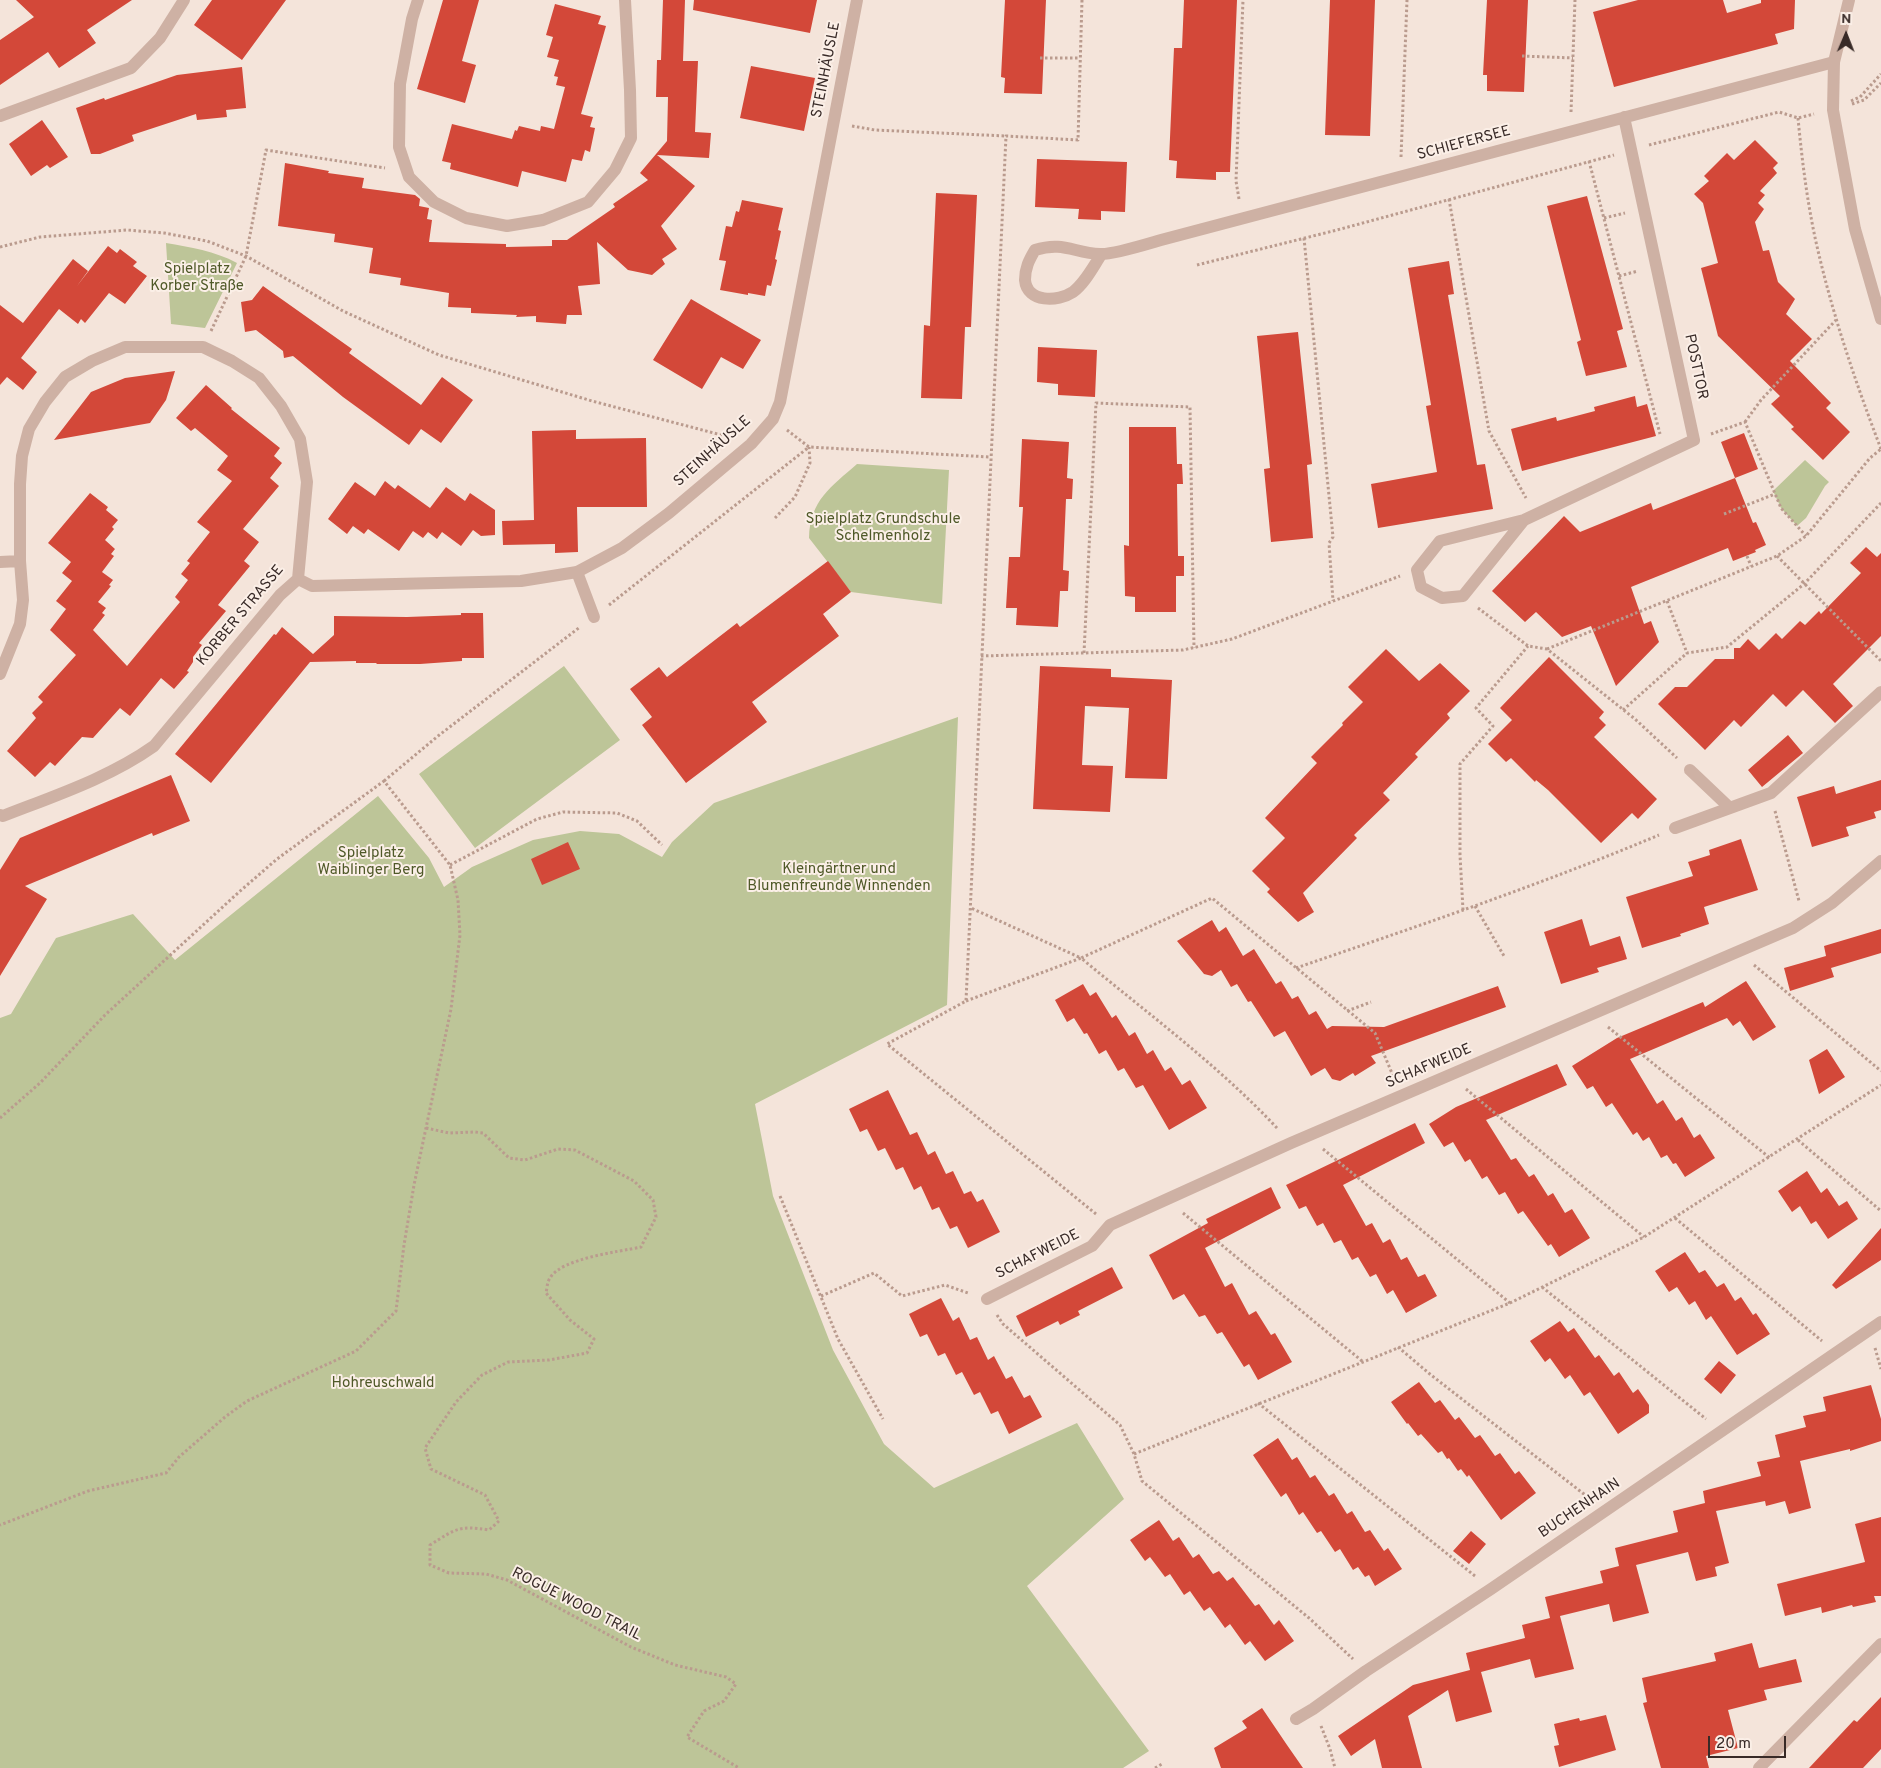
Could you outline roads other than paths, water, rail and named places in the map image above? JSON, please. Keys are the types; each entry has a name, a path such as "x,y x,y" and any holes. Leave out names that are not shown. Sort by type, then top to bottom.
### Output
{"street":[{"path":"0,116 131,68 160,38 184,0"},
{"path":"418,0 412,19 400,84 399,147 407,172 409,177 434,202 466,218 507,226 543,220 588,202 615,170 631,138 625,0"},
{"name":"STEINHÄUSLE","path":"298,579 312,586 461,584 521,581 578,572 622,548 669,513 751,444 773,419 780,402 858,0"},
{"path":"1849,0 1834,62 1833,110 1855,229 1881,319"},
{"name":"SCHIEFERSEE","path":"1101,254 1083,282 1072,292 1059,299 1039,297 1033,294 1025,282 1026,265 1035,250 1047,246 1065,246 1101,254 1244,220 1834,62"},
{"name":"POSTTOR","path":"1529,517 1694,440 1624,117"},
{"name":"KORBER STRASSE","path":"0,674 20,624 23,600 20,561 22,456 29,429 45,402 65,377 126,346 203,347 232,361 259,378 281,406 300,439 306,482 298,579 280,595 154,746 132,761 1,818"},
{"path":"1529,517 1463,596 1442,598 1421,587 1417,570 1440,541 1529,517"},
{"path":"0,562 20,561"},
{"path":"578,572 594,617"},
{"path":"1675,828 1771,793 1881,692"},
{"path":"1690,770 1730,808"},
{"name":"SCHAFWEIDE","path":"987,1299 1092,1246 1110,1226 1168,1199 1291,1143 1793,928 1832,903 1881,861"},
{"name":"BUCHENHAIN","path":"1296,1719 1492,1589 1881,1322"},
{"path":"1759,1768 1881,1644"}],"park label":[{"name":"Spielplatz Korber Straße","path":"197,278"},
{"name":"Spielplatz Grundschule Schelmenholz","path":"883,528"},
{"name":"Spielplatz Waiblinger Berg","path":"371,862"},
{"name":"Kleingärtner und Blumenfreunde Winnenden","path":"839,878"},
{"name":"Hohreuschwald","path":"383,1384"}]}
